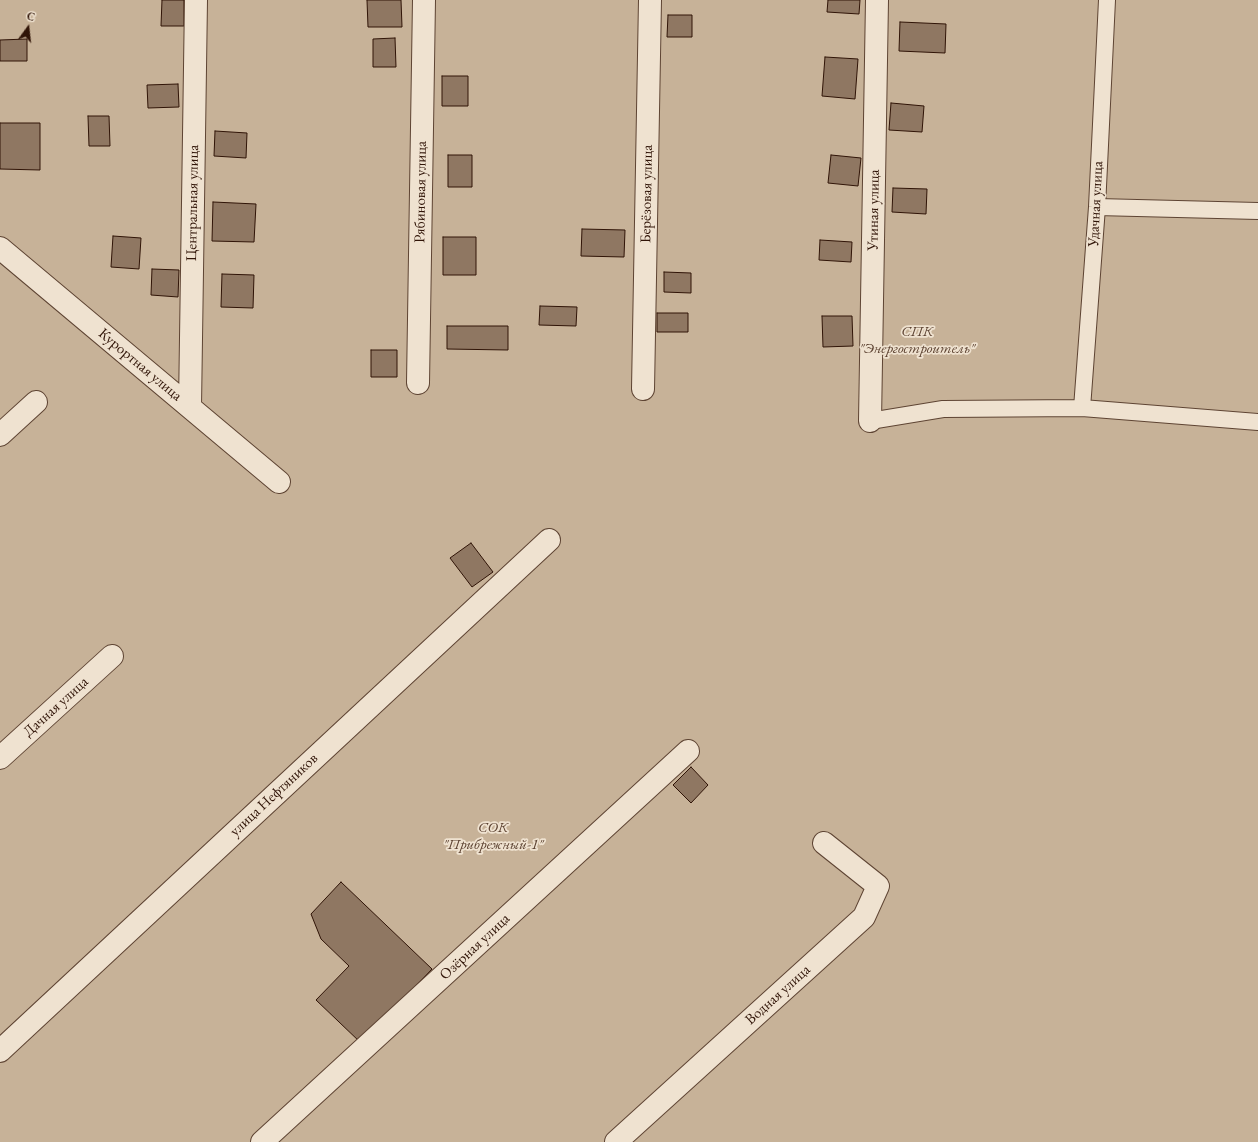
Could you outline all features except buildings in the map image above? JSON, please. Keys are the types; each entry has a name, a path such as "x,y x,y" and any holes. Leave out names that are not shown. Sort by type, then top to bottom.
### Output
{"street":[{"name":"Центральная улица","path":"190,406 196,0"},
{"name":"Рябиновая улица","path":"418,383 424,0"},
{"name":"Берёзовая улица","path":"643,389 650,0"},
{"name":"Утиная улица","path":"870,421 877,0"},
{"name":"Курортная улица","path":"0,248 279,482"},
{"path":"0,435 36,402"},
{"name":"улица Нефтяников","path":"0,1050 549,540"},
{"name":"Дачная улица","path":"0,758 112,656"},
{"name":"Озёрная улица","path":"262,1142 688,751"},
{"name":"Водная улица","path":"616,1142 864,917 878,886 824,843"}],"lane":[{"name":"Удачная улица","path":"1082,408 1097,207 1107,0"},
{"path":"1097,207 1258,211"},
{"path":"870,421 943,409 1082,408 1258,422"}],"green space":[{"name":"СПК \"Энергостроитель\"","path":"0,0 1258,0 1258,1142 0,1142"}],"park label":[{"name":"СОК \"Прибрежный-1\"","path":"493,836"}]}
